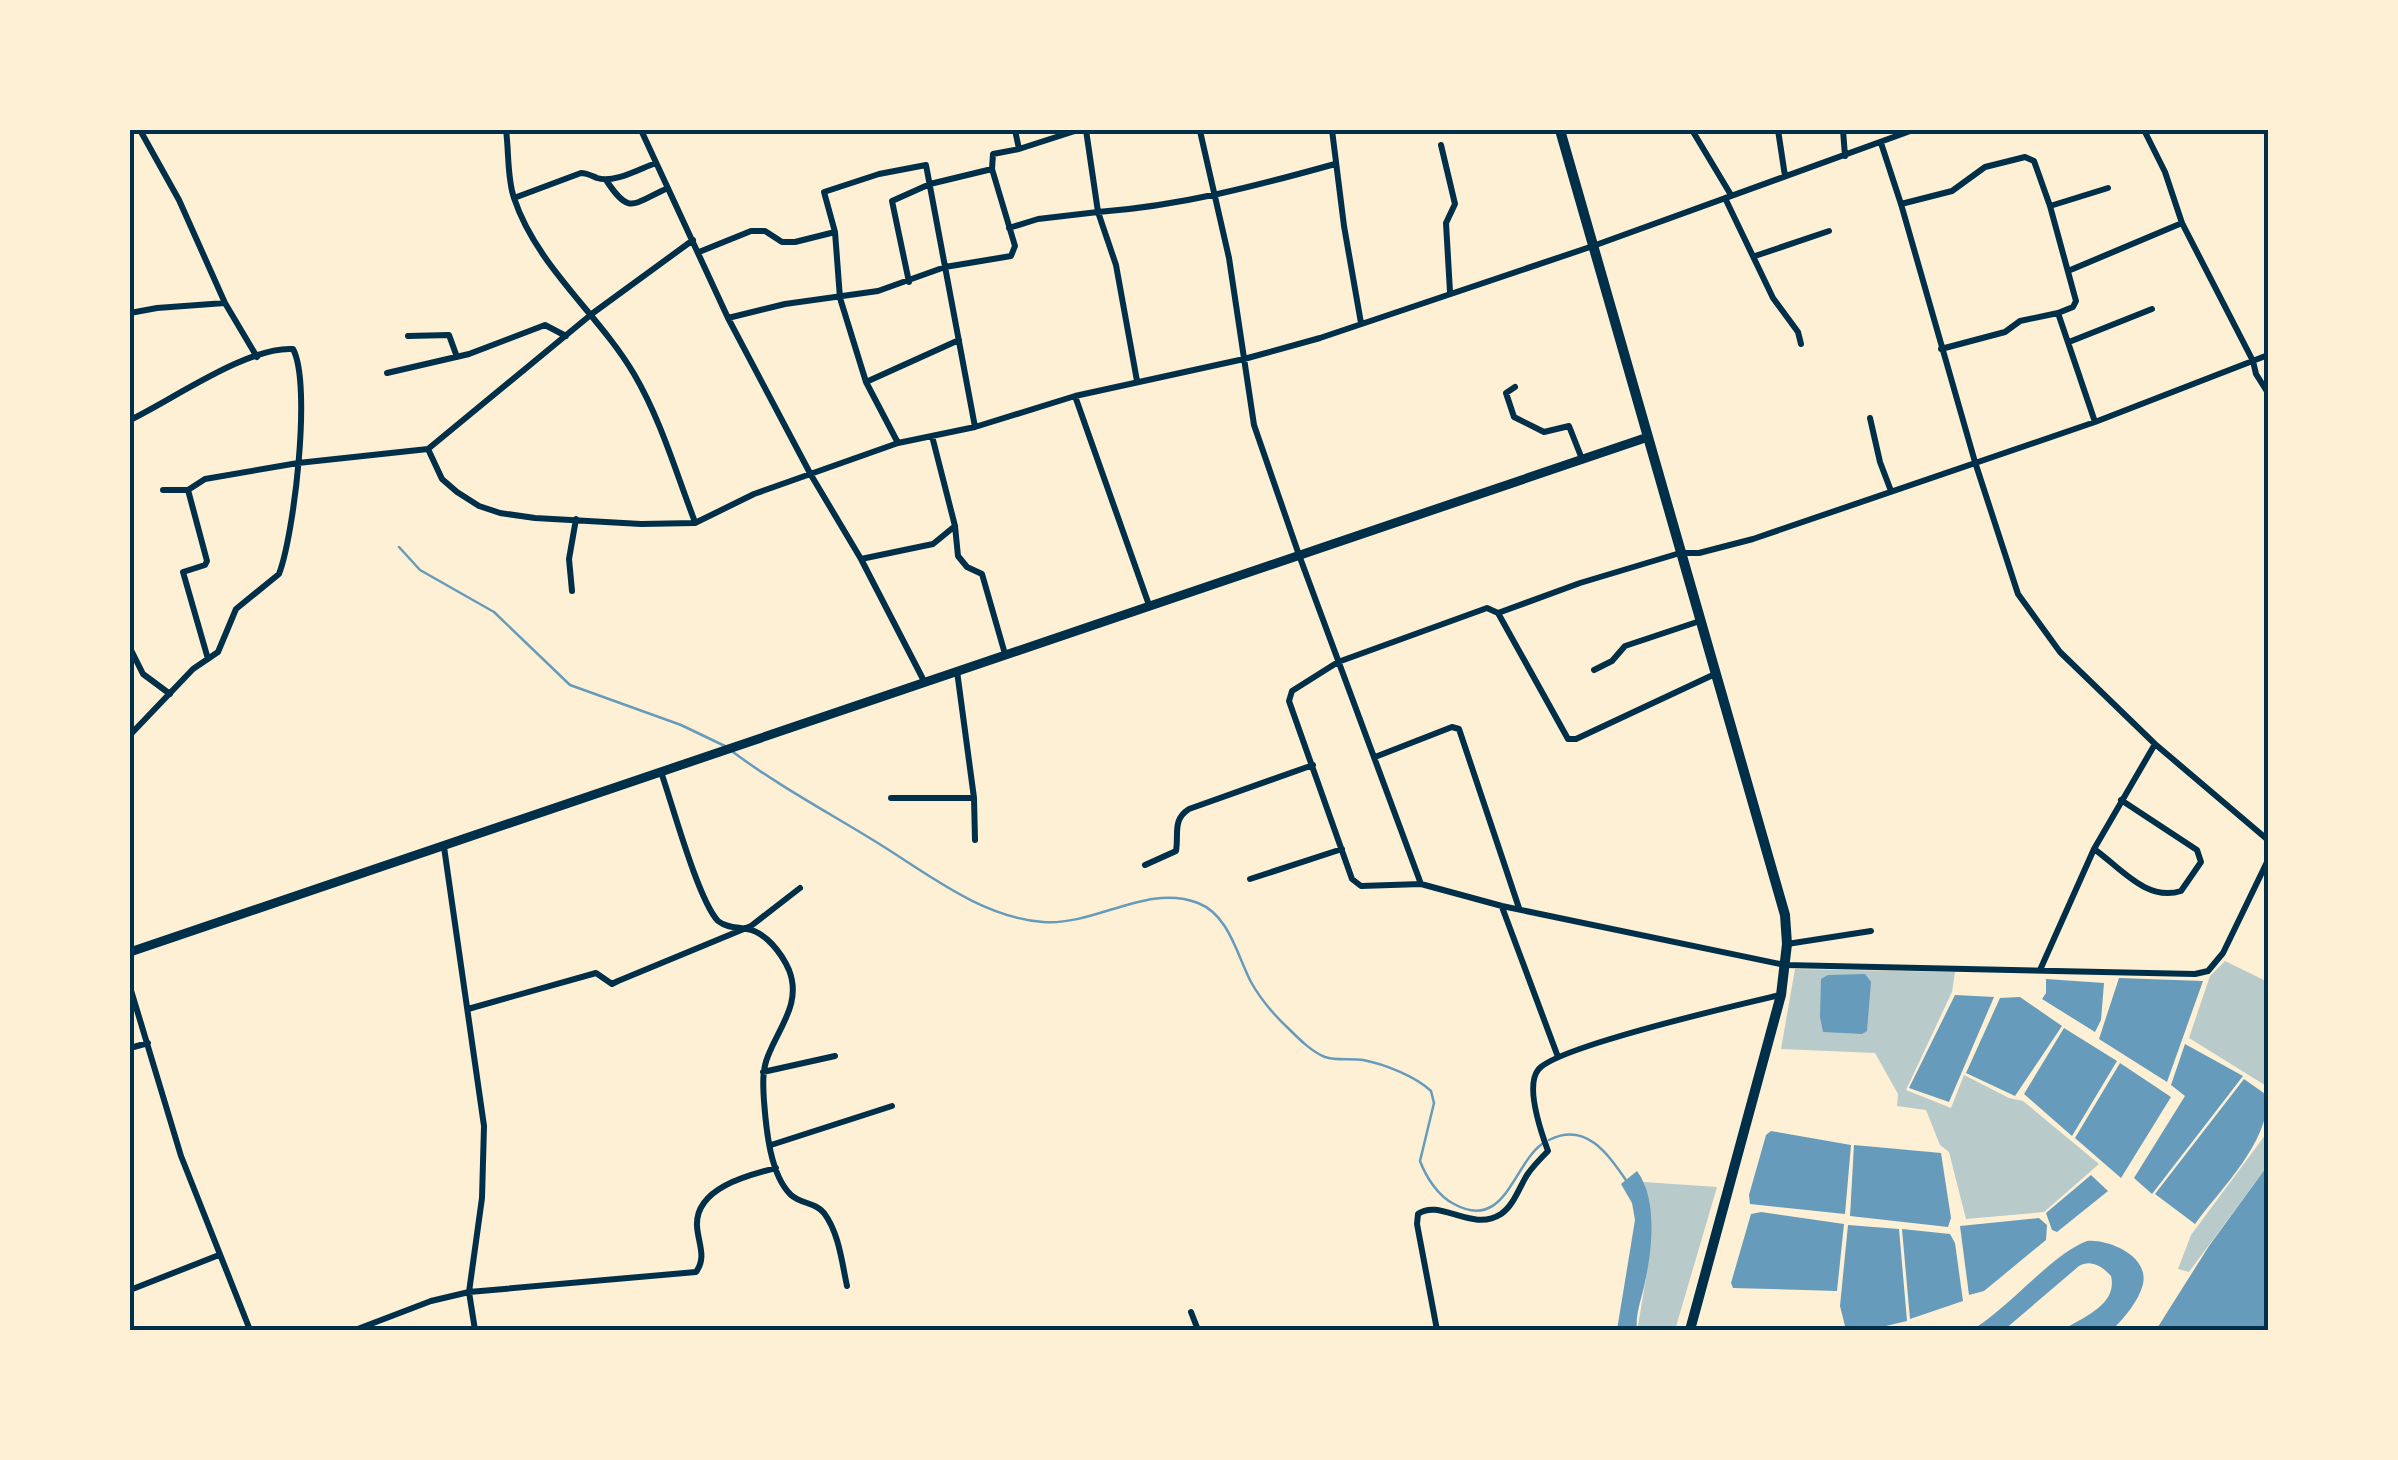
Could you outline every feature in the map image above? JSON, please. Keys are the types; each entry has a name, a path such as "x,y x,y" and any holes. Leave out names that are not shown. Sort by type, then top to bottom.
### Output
{"highway":[{"path":"1560,130 1784,915 1787,944 1781,995 1690,1330"}],"main road":[{"path":"130,952 1648,437"}],"street":[{"path":"506,130 514,198 531,237 556,273 593,313 642,388 695,523"},
{"path":"641,130 728,318 924,681"},
{"path":"1015,130 1018,150"},
{"path":"728,318 785,304 840,298 909,282 945,266 1011,256 1015,246 992,169 993,154 1082,130 1098,212 1116,265 1136,382"},
{"path":"1332,130 1361,323"},
{"path":"1692,130 1728,196 1744,244 1754,256 1773,298 1798,332 1801,344"},
{"path":"1778,130 1785,176"},
{"path":"1842,130 1845,156"},
{"path":"428,449 442,479 479,506 535,518 695,523 754,494 898,443 975,426 1075,396 1244,359 1361,323 1593,246 1912,130"},
{"path":"2144,130 2165,172 2182,222 2268,392"},
{"path":"130,132 140,131 257,357"},
{"path":"1200,131 1217,196 1254,425 1298,555 1421,884"},
{"path":"1881,143 2011,578 2027,610 2060,652 2155,744 2268,840"},
{"path":"1441,145 1456,204 1446,223 1450,292"},
{"path":"1902,204 1952,191 1985,167 2028,157 2034,160 2068,271 2076,304 2020,322 2005,332 1942,349"},
{"path":"514,198 581,173 605,179 656,162"},
{"path":"898,443 866,382 840,298 835,232 824,192 879,174 926,164 975,426"},
{"path":"1008,228 1038,219 1154,208 1217,196 1335,164"},
{"path":"909,282 890,204 930,184 992,169"},
{"path":"605,179 621,203 629,205 668,188"},
{"path":"2050,206 2108,188"},
{"path":"2068,271 2182,222"},
{"path":"699,252 751,230 760,230 782,242 835,232"},
{"path":"1754,256 1829,232"},
{"path":"163,490 188,490 205,479 298,463 428,449 593,313 693,240"},
{"path":"130,312 226,303"},
{"path":"2069,342 2152,310"},
{"path":"2058,312 2095,422"},
{"path":"386,373 457,357 545,325 566,336"},
{"path":"408,336 449,335 457,357"},
{"path":"866,382 959,340"},
{"path":"130,420 215,374 257,357 287,348 294,349 299,360 302,412 298,463 279,574 236,609 222,647 130,735"},
{"path":"1498,613 1680,553 1734,544 2095,422 2268,355"},
{"path":"1515,387 1506,393 1514,418 1540,431 1569,426 1582,459"},
{"path":"1075,396 1148,605"},
{"path":"1870,418 1891,490"},
{"path":"932,436 955,526 958,556 982,574 1004,654"},
{"path":"188,490 207,560 205,565 183,572 208,659"},
{"path":"572,592 569,559 576,520"},
{"path":"861,559 934,544 955,526"},
{"path":"1717,674 1576,740 1568,739 1498,613 1487,608 1338,662 1290,696 1352,879 1361,886 1421,884 1502,906 1784,965 2208,972 2223,953 2268,860"},
{"path":"1594,670 1612,662 1624,646 1701,620"},
{"path":"130,648 143,674 170,694"},
{"path":"957,670 974,798 975,840"},
{"path":"1375,757 1452,727 1459,728 1519,908"},
{"path":"2040,970 2094,849 2155,744"},
{"path":"1144,865 1176,851 1177,822 1189,809 1313,765"},
{"path":"662,772 710,909 722,924 757,932 782,956 790,974 791,1007 768,1055 764,1103 776,1168 791,1194 824,1214 836,1239 847,1286"},
{"path":"890,798 974,798"},
{"path":"2094,849 2133,882 2164,894 2181,890 2201,862 2197,850 2120,800"},
{"path":"444,847 484,1126 485,1164 469,1292 476,1330"},
{"path":"1250,879 1342,849"},
{"path":"468,1009 596,974 612,984 756,923 800,888"},
{"path":"1502,906 1558,1057"},
{"path":"1787,944 1871,931"},
{"path":"130,987 180,1156 250,1330"},
{"path":"1437,1330 1418,1214 1427,1208 1464,1219 1495,1217 1510,1205 1529,1171 1548,1149 1541,1136 1533,1079 1542,1064 1693,1016 1781,995"},
{"path":"130,1048 148,1043"},
{"path":"764,1072 836,1056"},
{"path":"772,1145 892,1106"},
{"path":"355,1330 431,1300 469,1292 696,1272 702,1260 696,1223 702,1207 730,1182 776,1168"},
{"path":"130,1290 219,1255"},
{"path":"1191,1312 1198,1330"}],"shaded area":[{"path":"2225,961 2268,982 2268,1087 2189,1038 2210,976"},
{"path":"1795,969 1955,972 1952,992 1906,1090 1951,1108 1964,1075 2023,1101 2099,1164 2044,1212 1966,1219 1949,1152 1940,1145 1926,1110 1897,1106 1898,1094 1875,1053 1781,1049"},
{"path":"2268,1124 2268,1165 2189,1272 2178,1269 2191,1235 2266,1134"},
{"path":"1644,1182 1717,1187 1675,1330 1646,1330 1638,1326 1651,1222"}],"water":[{"path":"1865,974 1871,982 1867,1031 1823,1032 1821,979 1828,975"},
{"path":"2119,978 2203,981 2167,1082 2099,1039"},
{"path":"2046,979 2104,983 2101,1020 2095,1032 2042,999"},
{"path":"1955,995 1994,997 1949,1102 1909,1088"},
{"path":"2020,997 2062,1026 2015,1096 1966,1073 2000,998"},
{"path":"2064,1028 2117,1061 2072,1136 2024,1094"},
{"path":"2185,1044 2243,1076 2152,1194 2134,1178 2185,1096 2171,1085"},
{"path":"2120,1063 2171,1097 2121,1178 2075,1138"},
{"path":"2244,1079 2268,1096 2266,1114 2242,1164 2195,1224 2155,1194"},
{"path":"1771,1131 1851,1145 1845,1214 1750,1204 1749,1195 1766,1135"},
{"path":"1854,1145 1941,1153 1951,1218 1948,1227 1850,1216"},
{"path":"2268,1165 2268,1330 2156,1330 2209,1246"},
{"path":"1637,1171 1651,1210 1650,1255 1637,1330 1617,1330 1635,1220 1632,1203 1621,1184"},
{"path":"2091,1175 2108,1191 2057,1232 2052,1230 2046,1213"},
{"path":"1761,1212 1844,1224 1837,1291 1733,1288 1731,1283 1751,1214"},
{"path":"2039,1218 2047,1225 2046,1240 1984,1291 1969,1295 1960,1226"},
{"path":"1848,1225 1899,1229 1907,1321 1869,1330 1846,1330 1840,1306"},
{"path":"1902,1229 1950,1234 1955,1243 1963,1301 1910,1319"},
{"path":"2087,1241 2126,1251 2143,1274 2138,1297 2112,1330 2063,1330 2097,1309 2109,1295 2111,1276 2088,1263 2079,1266 2004,1330 1972,1330 2060,1257"}],"waterway":[{"path":"399,547 420,570 494,612 570,685 681,725 727,747"},
{"path":"733,752 951,890 996,911 1043,922 1063,922 1160,898 1179,898 1209,909 1225,926 1259,995 1306,1045 1325,1057 1363,1060 1390,1068 1431,1091 1434,1103 1420,1161 1433,1186 1454,1204 1471,1210 1497,1203 1542,1144"},
{"path":"1549,1140 1562,1135 1585,1138 1604,1152 1628,1183"}]}
